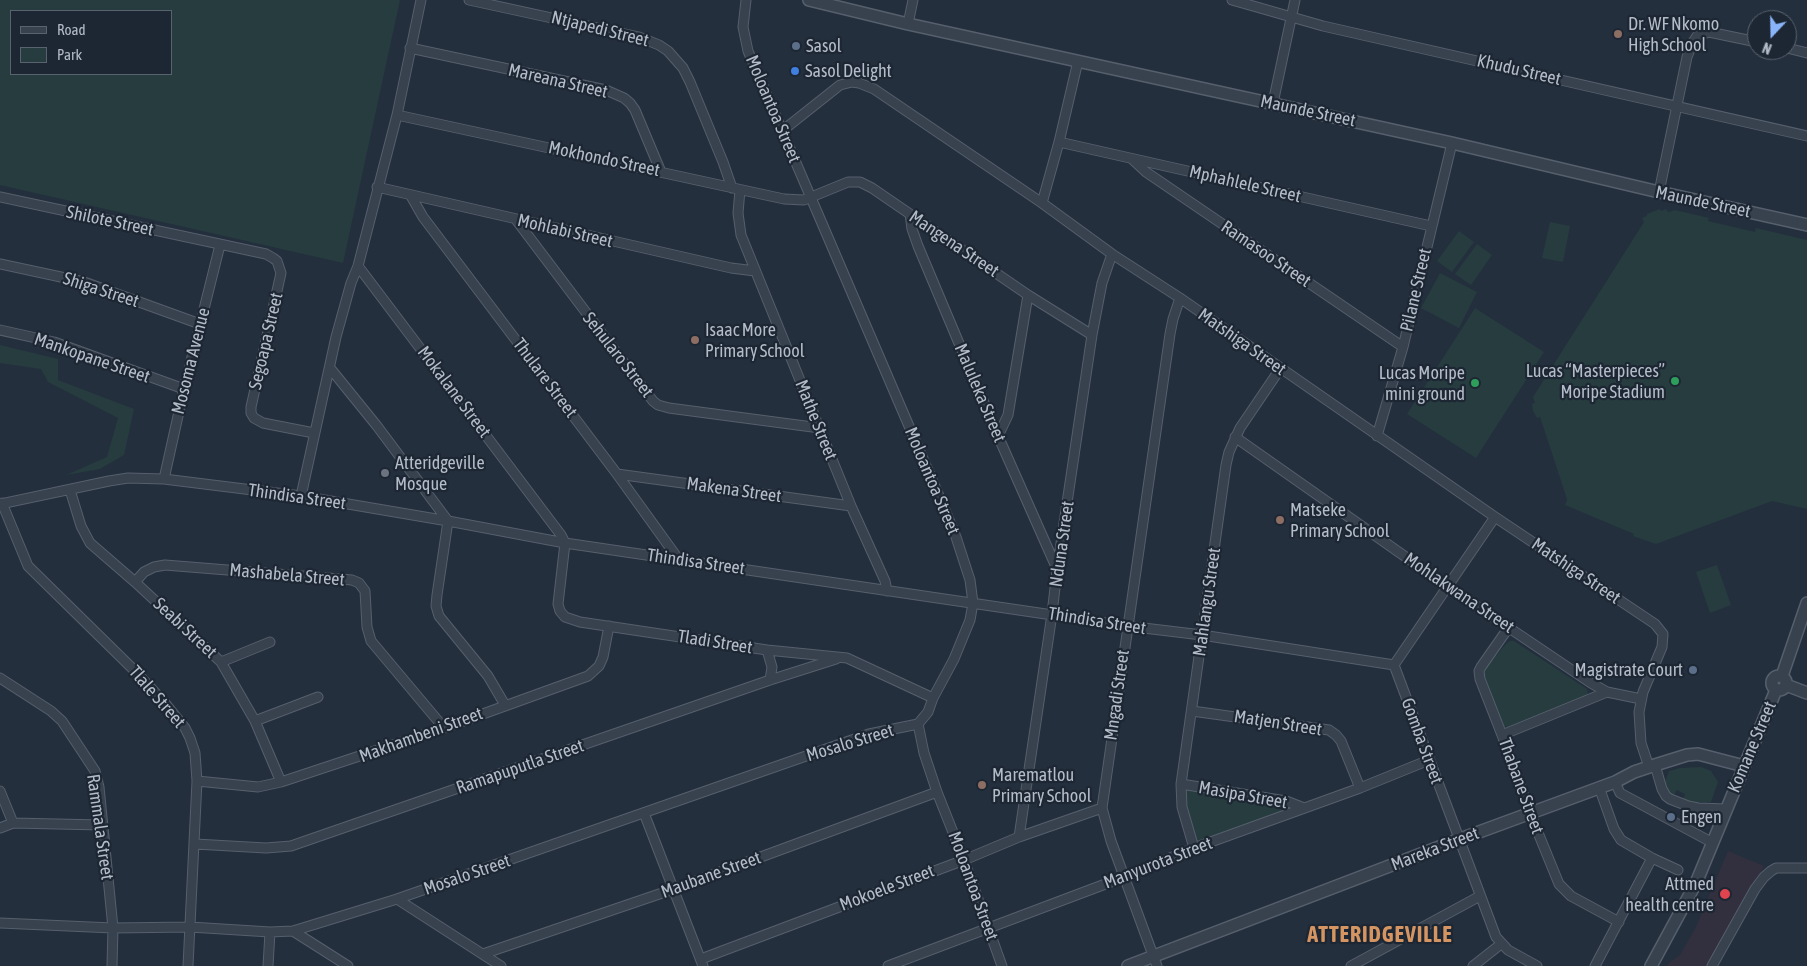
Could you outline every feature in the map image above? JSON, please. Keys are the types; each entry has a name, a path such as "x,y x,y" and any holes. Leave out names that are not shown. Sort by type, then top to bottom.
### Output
{"street":[{"path":"301,496 343,311 358,266 397,115 421,0"},
{"name":"Ntjapedi Street","path":"469,0 640,37 668,51 684,68 736,189"},
{"name":"Moloantoa Street","path":"746,0 743,27 747,48 956,537 970,580 972,603 970,620 928,712 918,724 924,753 937,792 1002,966"},
{"name":"Maunde Street","path":"809,0 908,24 1273,103 1807,224"},
{"path":"908,24 913,0"},
{"name":"Khudu Street","path":"1232,0 1331,28 1807,136"},
{"path":"1273,103 1295,0"},
{"path":"1659,192 1690,48 1697,36 1709,32 1747,40"},
{"name":"Mareana Street","path":"410,48 606,90 624,98 630,102 635,110 661,172"},
{"path":"1042,203 1078,61"},
{"name":"Matshiga Street","path":"782,131 840,85 852,82 874,89 1042,203 1112,254 1180,298 1494,517 1656,624 1663,634 1663,640 1641,699 1639,712 1643,753 1652,766 1666,796 1688,806 1726,809"},
{"name":"Mokhondo Street","path":"397,115 784,199 804,200 810,197"},
{"name":"Mphahlele Street","path":"1059,142 1431,226"},
{"name":"Pilane Street","path":"1377,436 1403,347 1452,143"},
{"name":"Ramasoo Street","path":"1132,159 1146,172 1403,347"},
{"name":"Mangena Street","path":"810,197 848,182 866,184 1028,295 1092,335"},
{"name":"Mohlabi Street","path":"377,187 731,268 755,271"},
{"name":"Mathe Street","path":"736,189 739,228 755,271 851,506 885,582 887,591"},
{"name":"Thulare Street","path":"411,196 423,217 617,474 679,560"},
{"name":"Shilote Street","path":"0,197 220,245"},
{"name":"Maluleka Street","path":"910,214 914,237 1057,570"},
{"name":"Sehularo Street","path":"517,220 653,401 658,405 820,428"},
{"name":"Mosoma Avenue","path":"164,479 220,245"},
{"name":"Segoapa Street","path":"220,245 266,254 277,261 281,272 251,413 254,418 263,422 314,433"},
{"name":"Nduna Street","path":"1019,837 1092,335 1102,283 1112,254"},
{"name":"Shiga Street","path":"0,264 84,282 200,324"},
{"name":"Mokalane Street","path":"358,266 561,535 565,543"},
{"path":"998,436 1008,415 1028,295"},
{"name":"Mngadi Street","path":"1155,961 1111,841 1102,808 1170,334 1180,298"},
{"name":"Mankopane Street","path":"0,330 54,342 184,389"},
{"path":"330,368 377,426 448,521 437,595 436,606 439,616 488,676 505,705"},
{"name":"Mahlangu Street","path":"1194,848 1182,807 1181,784 1226,464 1235,437 1280,369"},
{"name":"Mohlakwana Street","path":"1235,437 1447,586 1591,683 1607,692 1641,699"},
{"name":"Makena Street","path":"617,474 851,506"},
{"name":"Thindisa Street","path":"1,504 128,478 164,479 301,496 565,543 1127,626 1202,635 1394,665"},
{"name":"Seabi Street","path":"70,490 81,526 90,543 222,662 255,721 281,782"},
{"name":"Tlale Street","path":"1,504 28,566 164,702 184,728 195,753 197,782 195,844 188,966"},
{"path":"1394,665 1494,517"},
{"name":"Tladi Street","path":"565,543 558,604 560,611 565,617 572,620 768,650 841,657 853,660 933,698"},
{"name":"Mashabela Street","path":"135,582 144,572 154,566 178,566 352,580 359,583 365,591 367,627 371,641 444,728"},
{"name":"Komane Street","path":"1651,966 1696,883 1744,766 1781,684 1807,603"},
{"name":"Makhambeni Street","path":"197,782 258,787 281,782 444,728 588,676 594,672 603,657 608,626"},
{"name":"Thabane Street","path":"1509,627 1479,671 1480,680 1555,877 1564,891 1619,922"},
{"path":"222,662 270,642"},
{"path":"768,650 772,668 770,680"},
{"name":"Ramapuputla Street","path":"195,844 266,848 291,846 841,657"},
{"name":"Gomba Street","path":"1394,665 1492,929 1501,944 1508,950 1537,966"},
{"name":"Rammala Street","path":"0,678 51,711 66,726 95,770 99,787 113,928 112,966"},
{"path":"1781,684 1807,693"},
{"path":"1502,735 1607,692"},
{"path":"255,721 318,697"},
{"name":"Matjen Street","path":"1192,711 1329,730 1341,741 1360,788"},
{"name":"Mosalo Street","path":"0,924 113,928 190,927 270,932 294,931 397,899 870,734 918,724"},
{"name":"Mareka Street","path":"1128,966 1155,961 1460,839 1615,782 1634,772 1652,766 1687,755 1698,754 1744,766"},
{"name":"Manyurota Street","path":"888,966 1124,877 1194,848 1360,788 1429,760"},
{"path":"1615,782 1620,793 1713,843"},
{"name":"Masipa Street","path":"1181,784 1286,801 1304,808"},
{"path":"1599,787 1616,834 1627,844 1678,870"},
{"path":"0,790 14,823"},
{"name":"Maubane Street","path":"483,954 674,889 937,792"},
{"name":"Mokoele Street","path":"702,962 1019,837 1102,808"},
{"path":"644,813 702,962"},
{"path":"0,828 14,823 102,825"},
{"path":"1595,966 1652,858"},
{"path":"1712,966 1755,889 1764,877 1776,868 1807,868"},
{"path":"1351,966 1480,896"},
{"path":"397,899 501,966"},
{"path":"294,931 348,966"},
{"path":"268,966 270,932"},
{"path":"1473,966 1501,944"}],"shaded area":[{"path":"1728,851 1764,866 1711,966 1667,966 1680,955 1695,929"}],"green space":[{"path":"0,0 400,0 343,263 0,185"},
{"name":"Lucas “Masterpieces” Moripe Stadium","path":"1660,209 1661,211 1666,209 1668,212 1675,210 1709,218 1708,221 1755,232 1756,228 1807,240 1807,509 1772,501 1656,544 1633,536 1634,534 1565,505 1567,500 1565,493 1540,417 1537,418 1532,404 1535,403 1533,397 1644,222 1642,218"},
{"path":"1550,222 1570,226 1563,262 1542,258"},
{"path":"1459,231 1474,242 1452,272 1437,261"},
{"path":"1477,244 1492,255 1471,285 1455,274"},
{"path":"1440,273 1477,292 1459,328 1421,308"},
{"name":"Lucas Moripe mini ground","path":"1475,308 1544,352 1476,458 1407,414"},
{"path":"0,345 58,359 58,380 134,409 124,455 100,469 66,475 107,457 118,418 48,382 41,369 0,363"},
{"path":"1717,565 1731,605 1710,613 1696,572"},
{"path":"1510,641 1514,641 1587,689 1588,695 1510,728 1501,725 1482,672"},
{"path":"1701,767 1711,771 1718,782 1711,802 1688,802 1683,799 1685,794 1677,790 1674,795 1668,792 1665,782 1669,771 1680,768"},
{"path":"1185,788 1280,803 1282,812 1202,842 1194,838 1183,801"}],"place":[{"name":"Dr. WF Nkomo High School","path":"1618,34"},
{"name":"Sasol","path":"796,46"},
{"name":"Sasol Delight","path":"795,71"},
{"name":"Isaac More Primary School","path":"695,340"},
{"name":"Lucas “Masterpieces” Moripe Stadium","path":"1675,381"},
{"name":"Lucas Moripe mini ground","path":"1475,383"},
{"name":"Atteridgeville Mosque","path":"385,473"},
{"name":"Matseke Primary School","path":"1280,520"},
{"name":"Magistrate Court","path":"1693,670"},
{"name":"Marematlou Primary School","path":"982,785"},
{"name":"Engen","path":"1671,817"},
{"name":"Attmed health centre","path":"1725,894"}],"district":[{"name":"ATTERIDGEVILLE","path":"1380,935"}]}
